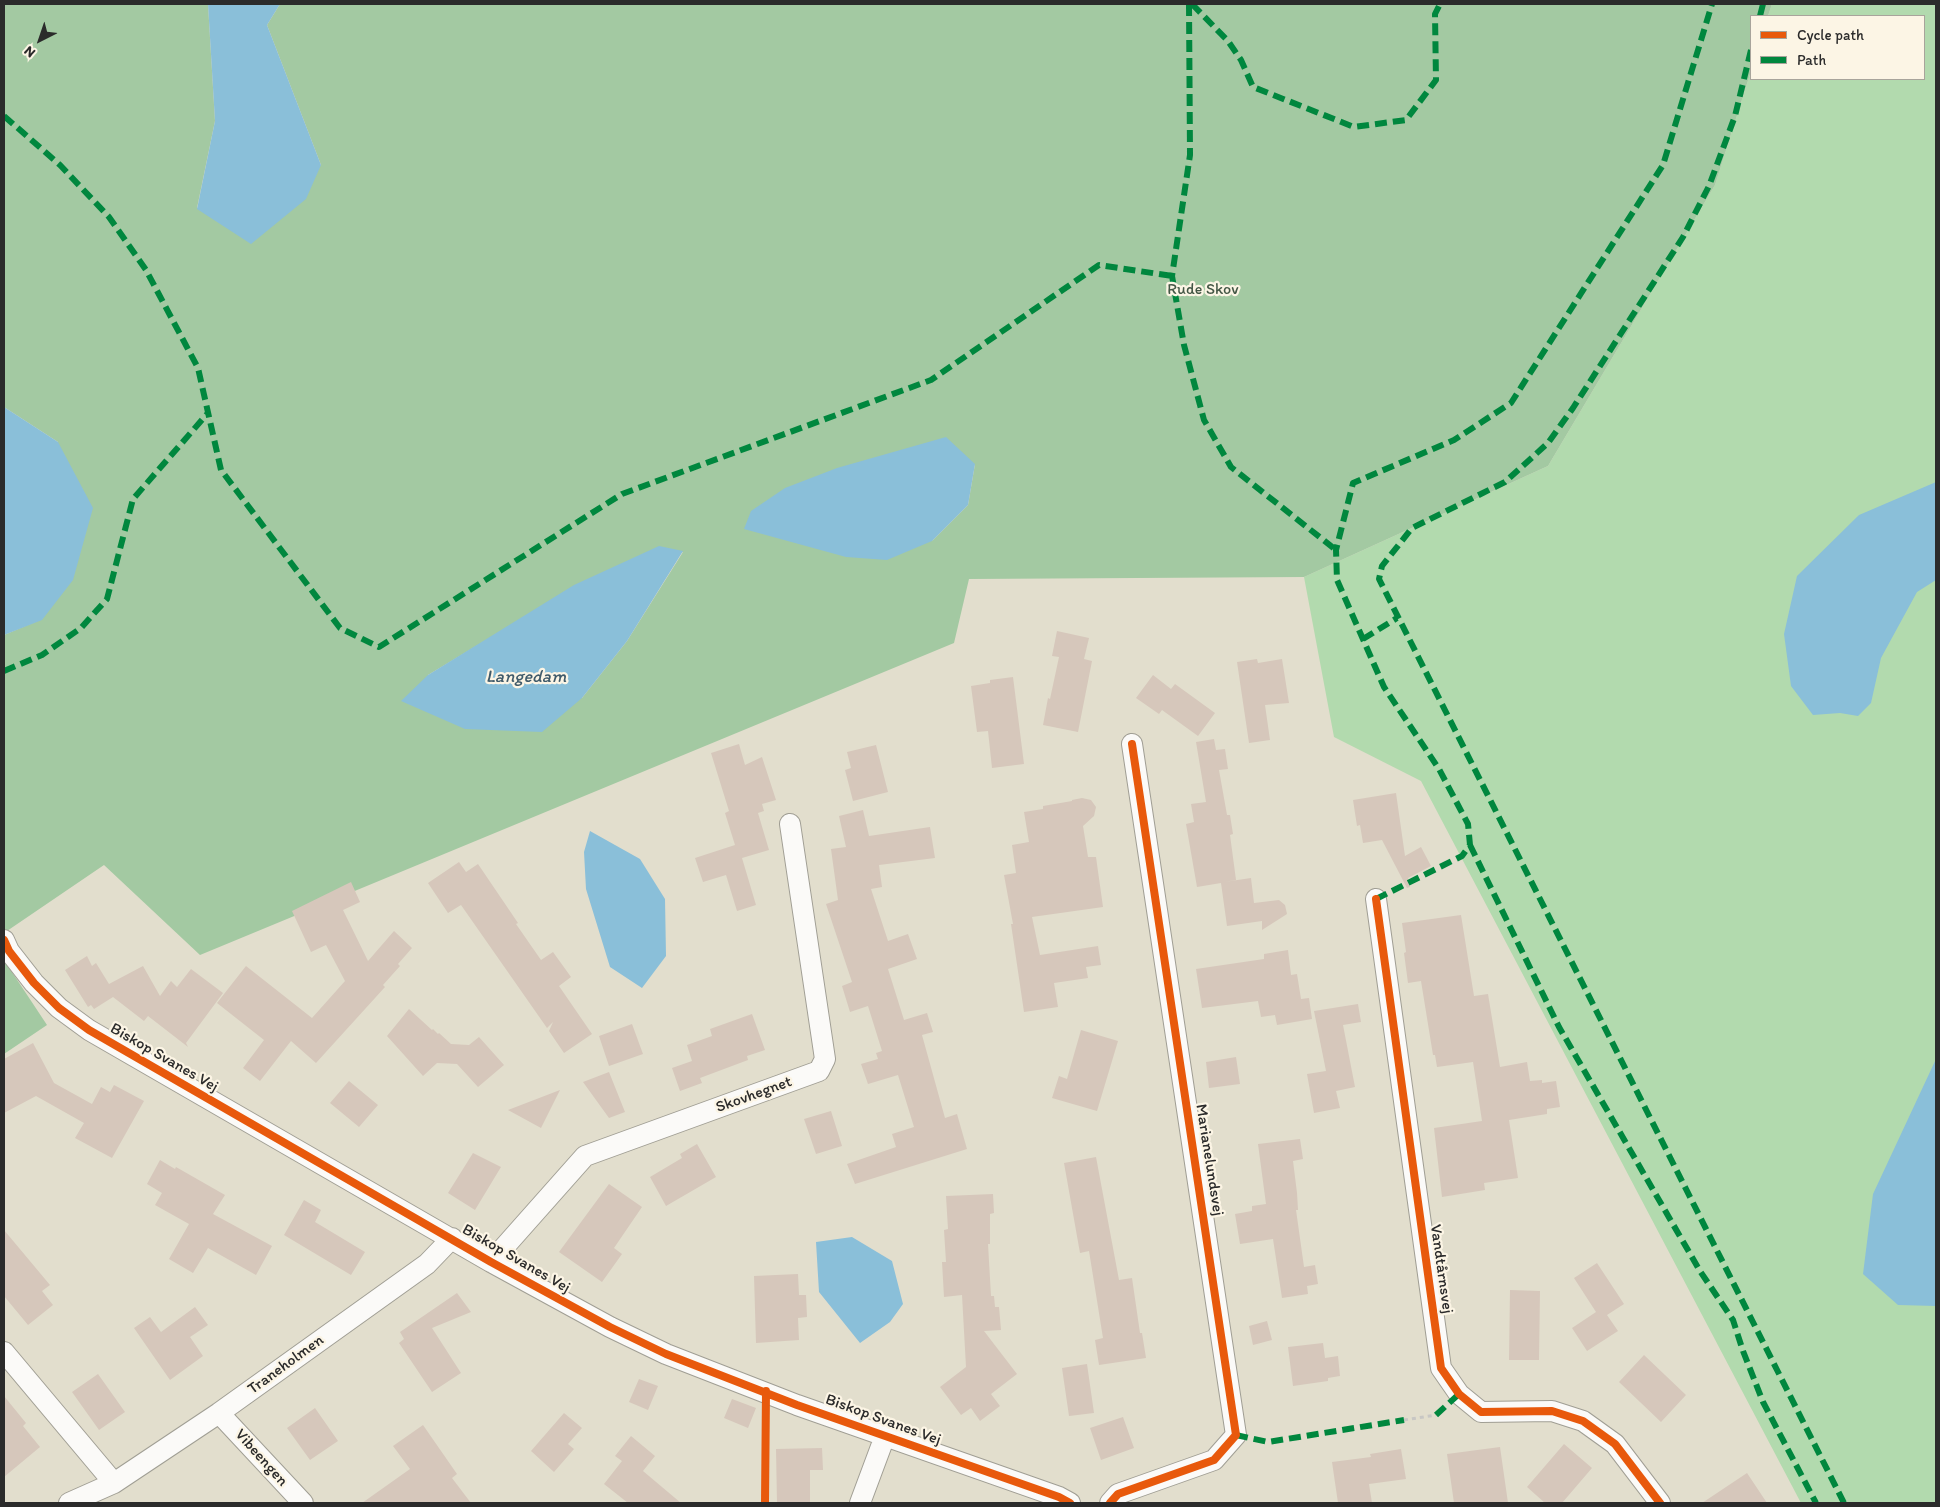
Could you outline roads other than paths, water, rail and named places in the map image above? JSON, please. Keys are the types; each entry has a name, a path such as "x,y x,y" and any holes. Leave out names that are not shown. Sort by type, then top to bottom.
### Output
{"street":[{"name":"Marianelundsvej","path":"1110,1503 1118,1494 1214,1460 1236,1435 1132,744"},
{"name":"Skovhegnet","path":"491,1262 585,1156 819,1071 825,1059 790,824"},
{"name":"Vandtårnsvej","path":"1376,899 1441,1368 1459,1394 1481,1412 1552,1411 1583,1421 1615,1444 1660,1503"},
{"name":"Biskop Svanes Vej","path":"4,940 9,951 34,983 59,1008 89,1030 491,1262 610,1327 666,1354 797,1405 1059,1497 1070,1503"},
{"name":"Traneholmen","path":"69,1503 114,1483 219,1413 427,1264 452,1238"},
{"path":"4,1352 114,1483"},
{"name":"Vibeengen","path":"219,1413 303,1503"},
{"name":"Biskop Svanes Vej","path":"860,1503 885,1436"}],"water":[{"path":"208,4 280,4 267,25 321,165 306,199 251,244 197,209 215,121"},
{"path":"4,407 58,442 93,508 73,580 42,620 4,635"},
{"path":"946,437 975,464 968,505 932,541 887,560 846,557 744,529 751,511 785,488 837,468"},
{"path":"1936,482 1936,580 1917,592 1881,658 1871,703 1858,716 1840,713 1813,715 1791,686 1784,634 1797,576 1859,515"},
{"name":"Langedam","path":"659,546 683,551 627,641 582,698 542,732 465,729 401,701 428,675 574,585"},
{"path":"590,831 640,859 665,899 666,956 642,988 610,967 586,889 584,852"},
{"path":"1936,1059 1936,1306 1898,1305 1863,1274 1873,1194"},
{"path":"852,1237 892,1261 903,1304 890,1322 860,1343 819,1292 816,1242"}],"park label":[{"name":"Rude Skov","path":"1203,290"}]}
